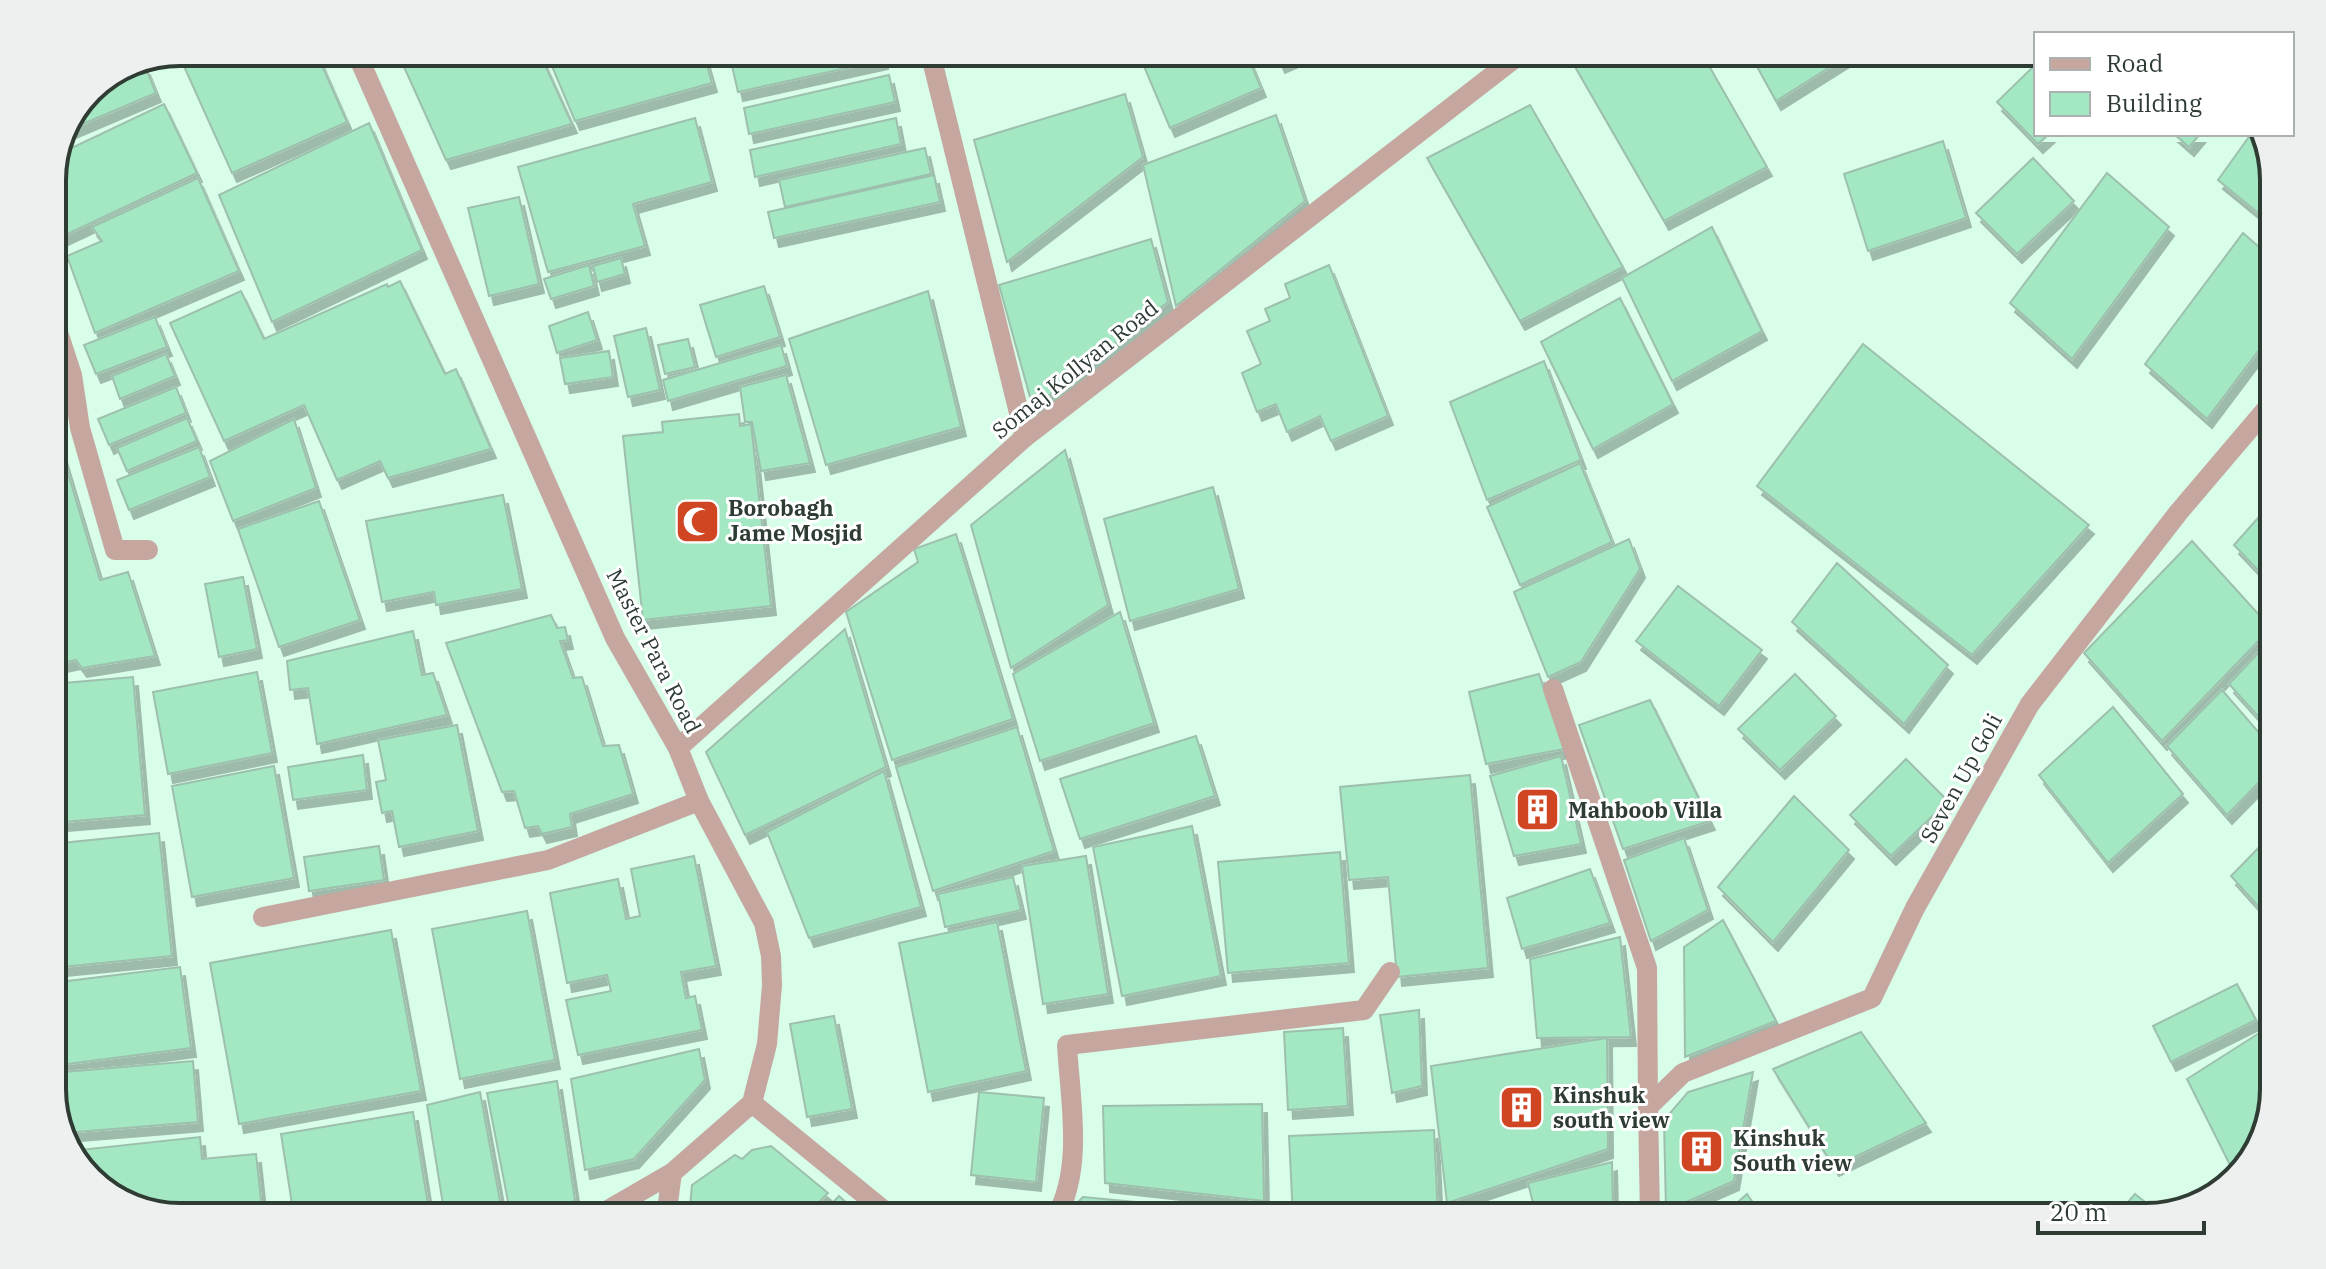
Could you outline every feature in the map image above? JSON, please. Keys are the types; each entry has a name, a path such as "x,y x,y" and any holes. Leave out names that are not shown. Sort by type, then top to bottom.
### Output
{"street":[{"name":"Master Para Road","path":"362,66 615,638 678,748 699,801 764,923 771,956 772,985 767,1044 752,1103"},
{"path":"933,66 1025,437"},
{"name":"Somaj Kollyan Road","path":"678,748 1025,437 1505,66"},
{"path":"66,357 80,428 112,529 115,550 148,550"},
{"name":"Seven Up Goli","path":"1648,1107 1683,1073 1872,998 1915,908 2030,704 2178,513 2260,416"},
{"path":"1553,689 1647,968 1650,1203"},
{"path":"263,917 548,860 699,801"},
{"path":"1062,1203 1073,1159 1067,1045 1364,1010 1390,972"},
{"path":"620,1203 672,1173 752,1103 875,1203"},
{"path":"668,1203 672,1173"}],"building":[{"path":"184,66 322,66 347,122 232,173"},
{"path":"404,66 545,66 572,124 446,160"},
{"path":"552,66 707,66 712,83 575,121"},
{"path":"732,66 856,66 738,92"},
{"path":"1144,66 1252,66 1261,88 1170,128"},
{"path":"1575,66 1709,66 1767,167 1664,221"},
{"path":"1757,66 1832,66 1776,101"},
{"path":"2034,66 2034,136 2047,136 2038,144 1997,102"},
{"path":"147,71 156,93 81,125 99,99 136,75"},
{"path":"889,75 895,102 749,134 744,108"},
{"path":"1125,94 1143,157 1007,262 974,140"},
{"path":"164,104 197,173 66,235 66,172 71,148"},
{"path":"1530,105 1623,267 1520,321 1427,158"},
{"path":"1276,115 1305,201 1176,306 1143,165"},
{"path":"695,118 712,182 633,204 645,246 548,272 518,167"},
{"path":"896,118 901,144 755,177 750,150"},
{"path":"369,123 422,250 272,322 219,195"},
{"path":"2176,136 2198,136 2189,147"},
{"path":"2251,136 2260,172 2260,214 2218,180"},
{"path":"1943,141 1966,218 1868,251 1844,174"},
{"path":"925,148 931,174 785,207 779,180"},
{"path":"2033,158 2074,201 2017,254 1976,213"},
{"path":"2107,173 2169,227 2072,359 2010,303"},
{"path":"934,175 940,202 774,238 768,212"},
{"path":"198,178 239,271 95,333 67,256 102,241 92,227"},
{"path":"519,197 539,284 489,296 468,208"},
{"path":"1712,227 1762,331 1672,381 1622,278"},
{"path":"2243,233 2260,248 2260,349 2207,419 2145,364"},
{"path":"1151,239 1168,302 1033,408 999,285"},
{"path":"621,258 625,274 597,282 593,266"},
{"path":"589,265 594,286 551,299 544,279"},
{"path":"1329,265 1388,416 1331,441 1320,416 1287,432 1276,404 1257,412 1242,373 1261,364 1247,331 1270,321 1265,309 1290,298 1285,284"},
{"path":"400,281 445,374 456,369 491,449 388,478 380,461 337,480 304,405 224,441 170,323 241,291 264,339"},
{"path":"764,286 780,337 716,357 700,305"},
{"path":"928,291 961,427 826,465 789,339"},
{"path":"1620,298 1673,404 1593,449 1541,342"},
{"path":"588,312 597,340 557,353 549,326"},
{"path":"155,317 167,347 96,374 84,345"},
{"path":"646,328 660,390 628,397 614,336"},
{"path":"688,339 695,367 665,374 658,345"},
{"path":"1863,344 2089,525 1972,655 1757,486"},
{"path":"781,345 787,366 668,401 663,380"},
{"path":"609,351 613,377 565,384 560,358"},
{"path":"166,354 175,376 120,399 112,376"},
{"path":"1544,361 1581,460 1487,500 1450,402"},
{"path":"786,375 810,463 761,471 752,422 745,422 740,387"},
{"path":"176,387 186,413 109,445 98,419"},
{"name":"Borobagh Jame Mosjid","path":"739,414 740,426 751,424 771,606 643,620 623,436 663,432 662,422"},
{"path":"187,418 197,441 127,471 117,448"},
{"path":"294,419 316,488 233,521 210,461"},
{"path":"199,447 210,477 129,510 117,480"},
{"path":"1065,450 1108,605 1011,668 971,525"},
{"path":"1580,463 1612,542 1520,585 1487,507"},
{"path":"66,467 100,580 128,572 155,656 82,668 76,660 66,662"},
{"path":"1213,487 1239,589 1130,621 1104,519"},
{"path":"503,495 522,589 436,605 434,592 382,602 366,521"},
{"path":"319,501 360,620 279,647 238,529"},
{"path":"2260,516 2260,572 2234,545"},
{"path":"956,534 1013,719 892,760 846,612 918,562 914,549"},
{"path":"1629,539 1640,569 1581,662 1548,677 1514,592"},
{"path":"2192,541 2260,616 2260,639 2162,741 2084,653"},
{"path":"1837,563 1948,665 1904,724 1792,622"},
{"path":"243,577 257,649 219,657 205,584"},
{"path":"1678,586 1762,650 1719,706 1636,641"},
{"path":"1120,612 1154,723 1040,761 1013,674"},
{"path":"551,615 557,628 565,627 568,640 560,641 573,678 582,677 603,746 619,745 633,794 570,814 572,827 542,834 538,826 525,828 514,791 502,792 446,643"},
{"path":"845,629 886,767 745,835 706,752"},
{"path":"413,631 422,675 433,673 447,715 317,744 308,688 290,690 287,661"},
{"path":"2260,651 2260,718 2229,684"},
{"path":"257,672 272,753 168,774 153,692"},
{"path":"1539,674 1564,749 1486,764 1469,692"},
{"path":"1795,674 1836,716 1780,770 1738,729"},
{"path":"133,677 145,815 66,822 66,683"},
{"path":"2222,690 2260,734 2260,781 2227,815 2167,746"},
{"path":"1650,700 1710,821 1623,849 1579,725"},
{"path":"2113,707 2183,794 2108,863 2039,775"},
{"path":"457,725 478,831 399,847 392,811 382,813 376,782 386,780 378,740"},
{"path":"1017,727 1054,851 933,891 896,767"},
{"path":"1196,736 1215,796 1080,839 1060,779"},
{"path":"363,755 367,790 293,800 288,767"},
{"name":"Mahboob Villa","path":"1561,756 1581,844 1514,856 1490,776"},
{"path":"1906,759 1948,801 1891,856 1850,815"},
{"path":"274,766 294,878 192,897 172,786"},
{"path":"884,771 921,907 809,938 767,832"},
{"path":"1470,775 1488,968 1397,977 1388,877 1349,880 1340,787"},
{"path":"1794,796 1849,850 1773,942 1718,887"},
{"path":"1192,826 1221,976 1122,996 1093,847"},
{"path":"159,833 172,956 66,967 66,843"},
{"path":"1684,838 1708,910 1651,941 1624,860"},
{"path":"379,846 384,880 309,891 304,857"},
{"path":"2260,846 2260,908 2231,876"},
{"path":"1340,852 1349,963 1228,973 1218,862"},
{"path":"694,856 716,966 681,972 686,998 695,996 702,1030 578,1055 566,1000 611,991 607,975 567,983 550,893 618,879 626,919 640,916 631,869"},
{"path":"1086,856 1108,994 1043,1004 1022,866"},
{"path":"1590,869 1610,923 1522,949 1507,898"},
{"path":"1013,877 1021,910 945,927 938,894"},
{"path":"527,911 555,1060 460,1079 432,929"},
{"path":"1723,920 1776,1021 1685,1057 1684,947"},
{"path":"997,922 1026,1071 928,1092 899,943"},
{"path":"391,930 421,1091 239,1124 210,963"},
{"path":"1620,937 1631,1037 1537,1038 1530,959"},
{"path":"180,967 191,1048 66,1064 66,981"},
{"path":"2237,984 2256,1020 2171,1062 2153,1026"},
{"path":"1419,1010 1422,1086 1392,1093 1380,1015"},
{"path":"834,1016 852,1109 807,1117 790,1024"},
{"path":"1343,1028 1348,1106 1288,1110 1284,1032"},
{"path":"1861,1032 1926,1123 1834,1167 1773,1069"},
{"path":"2260,1033 2260,1089 2256,1119 2248,1140 2230,1166 2187,1079"},
{"name":"Kinshuk south view","path":"1607,1038 1608,1149 1447,1203 1431,1066"},
{"path":"699,1049 705,1080 634,1159 585,1170 571,1079"},
{"path":"193,1061 198,1122 75,1132 68,1111 66,1072"},
{"name":"Kinshuk South view","path":"1753,1072 1734,1181 1684,1203 1666,1203 1664,1120 1688,1092"},
{"path":"557,1081 575,1200 571,1203 508,1203 487,1093"},
{"path":"480,1092 500,1203 443,1203 427,1105"},
{"path":"979,1092 1044,1098 1036,1182 971,1175"},
{"path":"1262,1104 1264,1201 1105,1183 1103,1106"},
{"path":"413,1112 428,1203 292,1203 281,1134"},
{"path":"1434,1130 1437,1203 1292,1203 1289,1136"},
{"path":"200,1137 202,1159 256,1154 261,1203 180,1203 143,1197 105,1175 84,1150"},
{"path":"771,1146 828,1193 818,1203 690,1203 692,1185 735,1155 742,1159 752,1150"},
{"path":"1612,1162 1613,1202 1533,1203 1528,1183"},
{"path":"1747,1194 1753,1203 1737,1203"},
{"path":"2135,1194 2146,1203 2146,1203 2127,1203"},
{"path":"839,1196 847,1203 832,1203"},
{"path":"1083,1197 1146,1203 1077,1203"}],"place":[{"name":"Borobagh Jame Mosjid","path":"697,521"},
{"name":"Mahboob Villa","path":"1537,810"},
{"name":"Kinshuk south view","path":"1522,1108"},
{"name":"Kinshuk South view","path":"1702,1151"}]}
